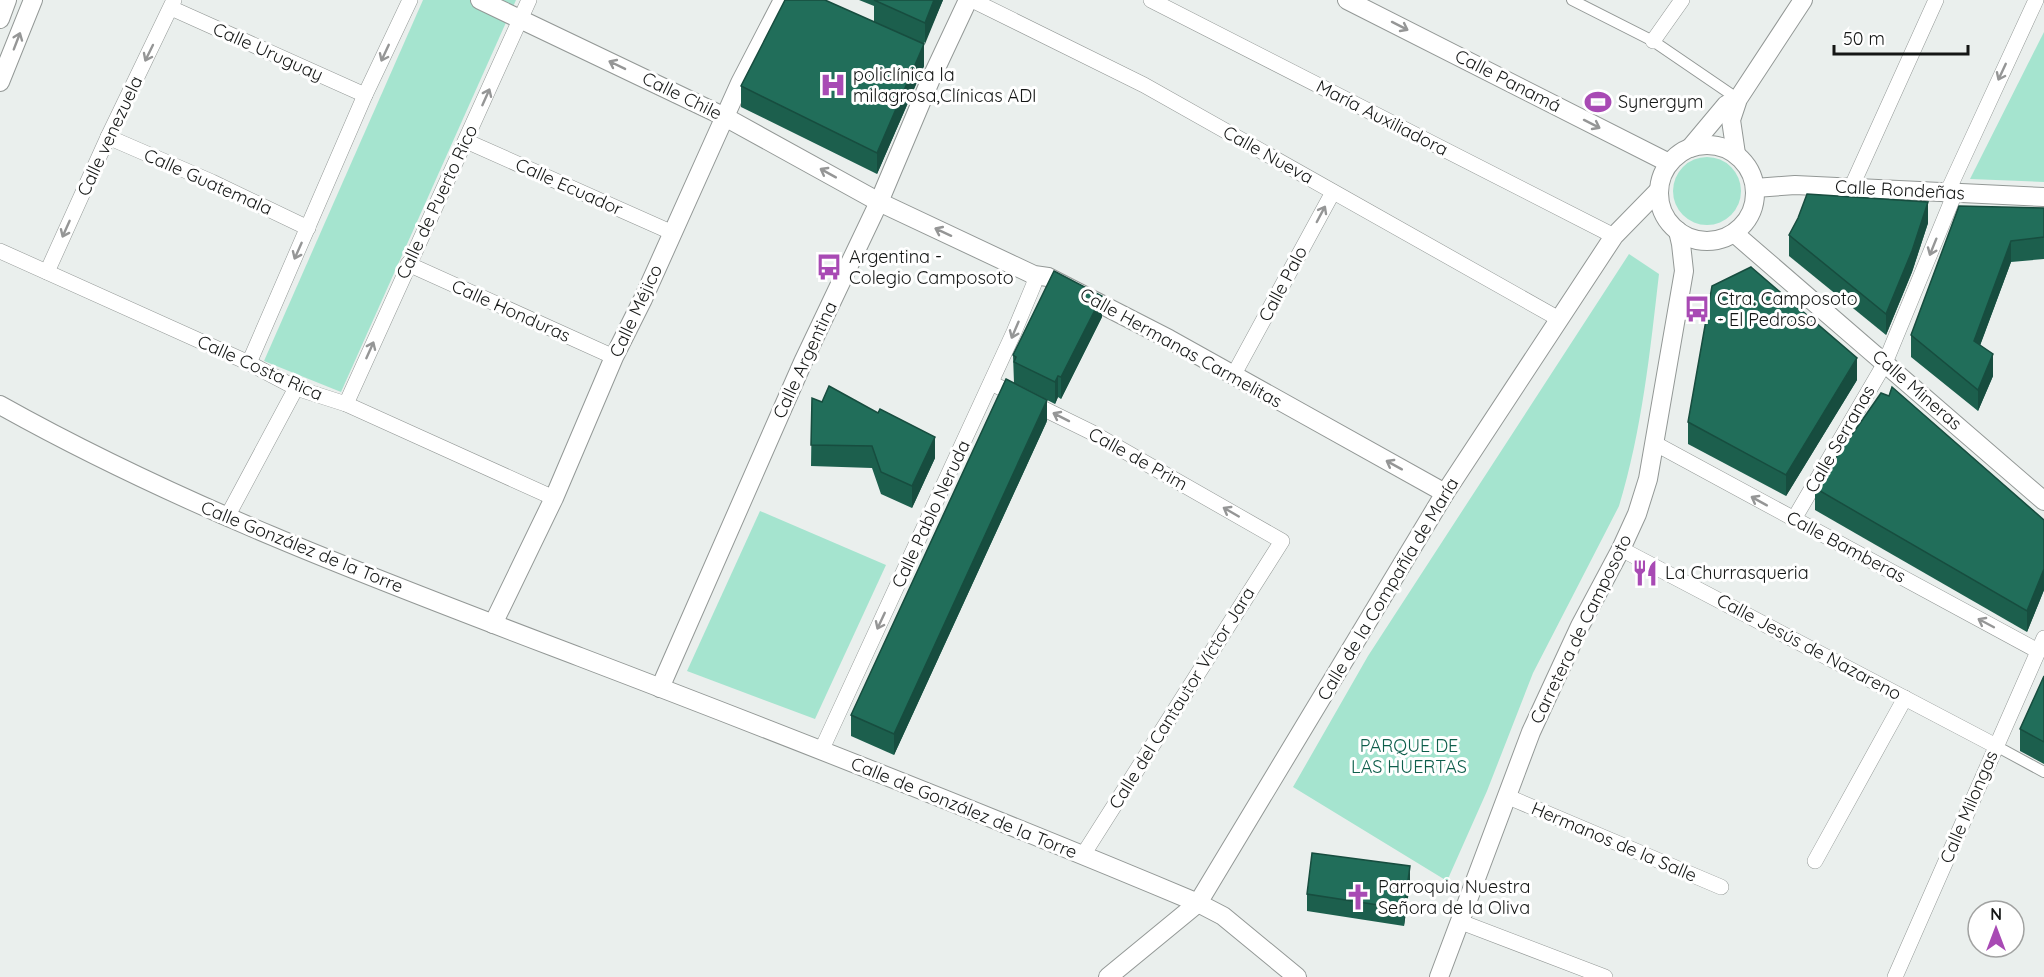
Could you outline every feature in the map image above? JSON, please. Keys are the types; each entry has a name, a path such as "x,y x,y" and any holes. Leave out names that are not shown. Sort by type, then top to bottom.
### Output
{"street":[{"path":"0,19 7,0"},
{"path":"0,82 33,0"},
{"path":"249,363 365,95 410,0"},
{"name":"Calle Chile","path":"480,0 522,18 725,117 879,202"},
{"name":"Calle de Puerto Rico","path":"346,404 530,0"},
{"name":"Calle Méjico","path":"493,624 554,498 614,357 643,299 725,117 783,0"},
{"name":"Calle Argentina","path":"660,688 803,362 879,202 934,59 970,0"},
{"name":"Calle Nueva","path":"970,0 1144,85 1559,318"},
{"name":"María Auxiliadora","path":"1151,0 1614,236"},
{"name":"Calle Panamá","path":"1347,0 1669,163"},
{"path":"1572,0 1653,41 1738,99"},
{"path":"1653,41 1682,0"},
{"path":"1736,154 1731,120 1738,99 1803,0"},
{"path":"1851,188 1936,0"},
{"name":"Calle Serranas","path":"1794,519 1886,363 1951,193 2036,0"},
{"name":"Calle Uruguay","path":"172,4 365,95"},
{"name":"Calle venezuela","path":"47,272 172,4"},
{"path":"1690,148 1706,132 1726,105 1738,99"},
{"name":"Calle Guatemala","path":"108,137 212,182 308,228"},
{"name":"Calle Ecuador","path":"466,141 673,233"},
{"path":"1715,145 1730,150 1743,160 1751,172 1755,201 1751,213 1734,233 1721,239 1706,241 1691,238 1678,231 1667,219 1661,205 1659,190 1662,175 1678,154 1690,148 1715,145"},
{"name":"Calle Rondeñas","path":"1755,188 1795,184 2044,197"},
{"name":"Calle de la Compañía de María","path":"1108,977 1198,903 1445,493 1614,236 1659,190"},
{"name":"Calle Palo","path":"1233,376 1334,192"},
{"name":"Calle Hermanas Carmelitas","path":"879,202 1034,275 1048,277 1100,303 1445,493"},
{"name":"Carretera de Camposoto","path":"1439,977 1531,732 1580,626 1637,514 1654,443 1684,270 1678,231"},
{"name":"Calle Mineras","path":"1734,233 2044,501"},
{"name":"Carretera de Camposoto","path":"1684,270 1690,259 1706,241"},
{"name":"Calle Costa Rica","path":"0,251 249,363 296,388 346,404 554,498"},
{"name":"Calle Honduras","path":"408,264 614,357"},
{"name":"Calle Pablo Neruda","path":"821,751 991,383 1034,284 1034,275"},
{"name":"Calle de Prim","path":"991,383 1091,432 1282,541"},
{"path":"227,517 296,388"},
{"name":"Calle González de la Torre","path":"0,405 188,501 613,670"},
{"name":"Calle Bamberas","path":"1654,443 1794,519 2041,645"},
{"name":"Calle del Cantautor Víctor Jara","path":"1083,855 1282,541"},
{"name":"Calle Jesús de Nazareno","path":"1621,549 1996,746"},
{"name":"Calle Milongas","path":"1895,977 2041,645"},
{"name":"Calle de González de la Torre","path":"613,670 1083,855 1198,903 1223,915 1297,977"},
{"path":"1815,861 1905,698"},
{"path":"1996,746 2044,772"},
{"name":"Hermanos de la Salle","path":"1506,796 1721,887"},
{"path":"1461,922 1605,977"}],"green space":[{"path":"423,0 516,0 341,392 264,361"},
{"path":"2044,32 2044,182 1970,179"},
{"path":"1707,157 1720,160 1731,167 1738,178 1741,191 1738,204 1731,215 1720,222 1707,225 1694,222 1683,215 1676,204 1673,191 1676,178 1683,167 1694,160"},
{"name":"PARQUE DE LAS HUERTAS","path":"1629,254 1659,274 1634,449 1619,506 1533,673 1487,791 1447,881 1293,787 1368,656"},
{"path":"760,511 886,565 815,719 687,671"}],"building":[{"name":"policlínica la milagrosa,Clínicas ADI","path":"785,0 825,0 924,44 877,153 741,86"},
{"path":"874,0 934,0 925,23"},
{"path":"1807,194 1928,202 1912,251 1886,314 1789,235"},
{"path":"1959,206 2044,208 2044,237 2011,241 1974,341 1993,354 1978,390 1911,335"},
{"path":"1751,267 1857,358 1786,475 1688,422 1712,286"},
{"path":"1054,271 1102,296 1061,377 1058,376 1055,382 1014,362 1016,357 1013,355"},
{"path":"1006,379 1047,400 894,734 851,715"},
{"path":"829,386 878,413 880,409 935,437 912,486 881,472 872,446 811,445 812,398 822,402"},
{"path":"1892,387 2044,520 2044,569 2027,611 1815,488 1881,393 1889,396"},
{"path":"2044,676 2044,742 2020,729"},
{"path":"1312,853 1410,866 1404,909 1307,894"}],"place":[{"name":"policlínica la milagrosa,Clínicas ADI","path":"833,85"},
{"name":"Synergym","path":"1598,102"},
{"name":"Argentina - Colegio Camposoto","path":"829,267"},
{"name":"Ctra. Camposoto - El Pedroso","path":"1697,309"},
{"name":"La Churrasqueria","path":"1645,573"},
{"name":"Parroquia Nuestra Señora de la Oliva","path":"1358,897"}]}
